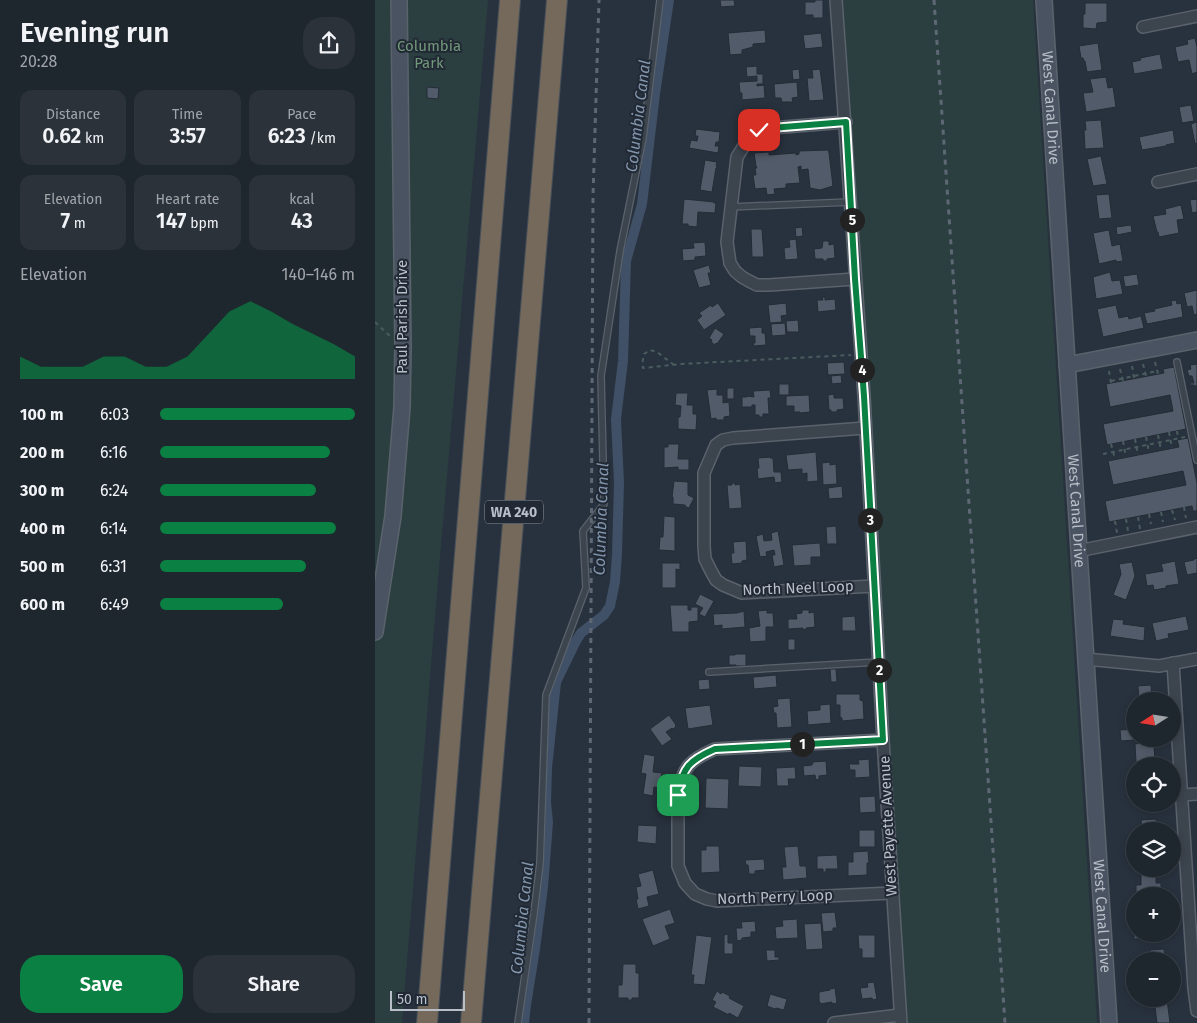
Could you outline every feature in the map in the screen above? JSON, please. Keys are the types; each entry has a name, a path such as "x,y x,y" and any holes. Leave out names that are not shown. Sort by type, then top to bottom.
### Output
{"highway":[{"name":"WA 240","path":"427,1023 510,0"},
{"name":"WA 240","path":"471,1023 557,0"}],"street":[{"name":"Paul Parish Drive","path":"375,632 397,483 402,407 399,0"},
{"name":"West Payette Avenue","path":"836,0 861,355 901,1019"},
{"name":"West Canal Drive","path":"1044,0 1109,1023"},
{"path":"1143,27 1197,16"},
{"path":"846,122 771,128 759,130 749,138 737,157 727,242 730,262 735,271 757,285 769,286 855,279"},
{"path":"1158,182 1197,174"},
{"path":"1067,365 1197,340"},
{"name":"North Neel Loop","path":"865,428 723,440 717,445 704,473 704,546 705,559 716,580 742,593 874,586"},
{"path":"1078,550 1197,527"},
{"path":"1086,659 1159,666 1197,659"},
{"path":"1173,663 1182,795 1194,923 1194,988 1197,1011"},
{"name":"North Perry Loop","path":"883,740 715,749 695,759 686,768 678,795 678,866 685,883 695,894 717,901 892,893"},
{"path":"1182,795 1197,794"},
{"path":"833,1023 901,1019"}],"lane":[{"path":"517,1023 540,863 546,695 586,588 583,532 604,504 601,376 620,251 643,138 660,0"},
{"path":"731,207 850,202"},
{"path":"1177,362 1197,460"},
{"path":"709,672 878,662"}],"path":[{"path":"375,322 403,347"},
{"path":"674,365 657,352 650,350 644,354 642,365 643,368 803,356 861,355"},
{"path":"1109,371 1111,382 1157,373 1155,362"},
{"path":"1143,364 1146,375"},
{"path":"1132,366 1134,377"},
{"path":"1120,369 1123,379"},
{"path":"1103,454 1178,439 1177,431"},
{"path":"1169,432 1172,448"},
{"path":"1158,435 1161,450"},
{"path":"1146,437 1149,452"},
{"path":"1135,439 1138,455"},
{"path":"1123,441 1126,457"},
{"path":"1111,444 1115,459"},
{"path":"1184,508 1187,520"},
{"path":"1173,510 1175,522"},
{"path":"1161,512 1163,524"},
{"path":"1149,514 1152,527"},
{"path":"1137,517 1140,529"},
{"path":"1126,519 1129,531"},
{"path":"1115,521 1117,534"}],"green space":[{"name":"Columbia Park","path":"375,0 488,0 402,1023 375,1023"},
{"path":"843,0 1033,0 1097,1023 908,1023"}],"building":[{"path":"720,0 734,0 735,6 721,7"},
{"path":"815,0 823,0 823,18 813,18 813,15 805,15 805,2 815,2"},
{"path":"1085,3 1107,3 1107,22 1097,23 1096,29 1083,28"},
{"path":"765,30 766,43 753,44 753,47 742,50 742,54 730,55 728,33"},
{"path":"821,33 823,47 805,49 803,35"},
{"path":"1195,38 1197,72 1192,74 1189,60 1178,62 1175,47 1188,44 1187,40"},
{"path":"1098,43 1102,70 1087,72 1085,61 1081,58 1079,46"},
{"path":"1160,54 1163,69 1134,74 1132,62 1141,60 1140,58"},
{"path":"757,66 757,74 763,74 763,84 757,84 757,86 764,85 765,98 742,100 739,82 757,81 757,76 747,77 746,67"},
{"path":"799,69 800,79 793,80 792,70"},
{"path":"820,69 824,100 809,101 807,78 813,78 812,70"},
{"path":"1106,77 1108,88 1113,87 1116,107 1086,112 1083,93 1093,92 1090,79"},
{"path":"797,82 798,97 792,98 793,102 782,102 781,98 775,98 774,84"},
{"path":"427,87 439,88 438,99 427,98"},
{"path":"1191,105 1194,121 1182,123 1179,107"},
{"path":"1101,120 1104,148 1085,149 1085,121"},
{"path":"1197,122 1197,143 1195,144 1191,124"},
{"path":"696,129 720,132 719,142 716,142 715,146 719,146 718,153 689,148 691,140 697,141 698,136 695,136"},
{"path":"1173,130 1175,143 1142,150 1139,137"},
{"path":"828,150 833,186 820,190 810,188 808,169 801,170 801,166 798,167 800,183 786,184 786,188 774,189 775,194 767,195 766,188 755,189 753,175 756,175 755,168 757,168 754,153 769,152 769,155 796,153 796,155 799,154 799,151"},
{"path":"1101,156 1107,184 1093,186 1087,159"},
{"path":"705,160 717,162 712,192 700,190"},
{"path":"1109,194 1112,218 1099,219 1096,195"},
{"path":"684,199 714,202 716,203 715,213 698,212 697,227 682,224"},
{"path":"1197,199 1197,212 1192,213 1190,200"},
{"path":"1181,205 1184,219 1177,220 1179,233 1159,237 1153,216 1166,214 1165,209"},
{"path":"1131,225 1132,232 1117,235 1116,227"},
{"path":"802,227 803,236 796,237 795,228"},
{"path":"751,229 762,229 764,257 752,257"},
{"path":"1109,230 1112,246 1120,244 1123,261 1116,262 1116,260 1099,264 1093,233"},
{"path":"796,239 798,259 785,260 784,248 790,247 789,240"},
{"path":"823,241 829,241 829,245 834,244 835,258 827,259 827,261 815,259 814,249 822,248"},
{"path":"705,242 706,256 695,257 695,260 683,261 682,249 694,248 693,243"},
{"path":"709,265 711,273 708,273 711,285 699,288 693,270"},
{"path":"1110,272 1112,281 1120,280 1123,294 1096,299 1093,277"},
{"path":"1137,274 1139,285 1125,287 1123,276"},
{"path":"1197,290 1197,314 1194,315 1192,306 1187,307 1184,293"},
{"path":"822,297 825,297 825,300 835,299 836,310 818,312 817,300 823,300"},
{"path":"1176,300 1177,304 1181,303 1183,317 1147,324 1144,313 1172,305 1171,301"},
{"path":"718,303 726,315 704,330 697,320 702,316 699,313"},
{"path":"786,303 787,315 781,316 782,322 770,323 768,305"},
{"path":"1116,305 1119,318 1128,316 1129,319 1141,316 1144,328 1103,337 1097,309"},
{"path":"798,320 799,332 787,332 786,321"},
{"path":"785,323 786,335 772,336 771,324"},
{"path":"762,327 762,333 765,333 766,345 754,346 755,336 750,336 749,328"},
{"path":"715,328 724,334 715,345 709,338"},
{"path":"844,362 845,374 828,375 827,363"},
{"path":"1197,364 1197,386 1190,385 1190,383 1194,383 1192,376 1189,376 1187,370 1191,369 1190,365"},
{"path":"1174,367 1186,429 1107,445 1103,424 1173,411 1170,395 1110,407 1106,384 1164,373 1163,369"},
{"path":"841,375 842,383 832,384 831,376"},
{"path":"779,384 789,384 789,395 779,395"},
{"path":"727,388 734,388 734,399 727,399"},
{"path":"717,389 717,395 723,395 723,403 729,402 730,416 724,417 724,420 711,419 707,390"},
{"path":"770,390 771,398 768,398 769,414 763,414 763,417 759,417 759,415 755,415 755,405 752,405 752,407 742,407 742,397 754,397 753,391"},
{"path":"676,393 688,393 687,405 693,405 693,414 697,414 696,430 678,429 678,417 680,417 681,406 675,405"},
{"path":"834,394 834,398 843,398 844,409 831,412 829,410 828,395"},
{"path":"809,395 810,412 794,412 794,406 786,406 786,396"},
{"path":"1188,438 1197,483 1197,511 1193,511 1192,506 1109,522 1105,501 1186,485 1183,471 1113,485 1108,461 1179,447 1177,440"},
{"path":"668,444 679,444 678,459 689,459 689,470 678,470 678,467 664,468 664,447 668,447"},
{"path":"816,452 818,481 807,482 807,473 802,474 802,469 788,470 786,455"},
{"path":"758,458 773,458 774,472 781,472 782,482 775,483 774,477 758,479"},
{"path":"830,462 830,465 836,464 837,484 823,485 822,463"},
{"path":"674,481 688,482 688,495 694,498 689,508 685,505 673,504"},
{"path":"732,483 735,483 735,485 740,484 742,508 729,509 727,485 732,485"},
{"path":"842,486 843,498 829,499 828,488"},
{"path":"664,516 675,517 675,551 659,550 660,537 663,537"},
{"path":"836,526 837,544 827,544 826,527"},
{"path":"778,531 784,565 774,567 772,555 775,555 774,550 766,552 767,556 760,557 756,536 763,534 764,541 772,540 771,533"},
{"path":"746,541 747,560 742,561 742,563 732,564 733,542"},
{"path":"820,543 821,557 811,557 811,565 794,566 792,545"},
{"path":"1197,558 1197,573 1187,575 1184,562"},
{"path":"1175,561 1179,584 1154,590 1153,585 1147,586 1145,574 1163,571 1161,564"},
{"path":"1132,562 1135,576 1126,600 1113,595 1121,574 1119,564"},
{"path":"662,563 680,563 680,570 676,569 676,588 662,588"},
{"path":"700,594 714,601 705,617 699,614 703,608 695,604"},
{"path":"670,605 688,605 688,610 691,610 691,607 698,607 698,621 689,622 689,632 672,632"},
{"path":"767,610 767,613 773,613 774,627 766,627 766,641 750,642 749,628 760,626 758,611"},
{"path":"802,610 809,610 809,613 814,612 815,627 803,630 803,628 788,629 788,619 797,619 796,614 802,613"},
{"path":"744,611 745,627 722,629 722,625 714,626 713,614"},
{"path":"855,616 856,631 842,631 842,617"},
{"path":"1186,616 1189,630 1168,634 1169,638 1156,641 1152,623"},
{"path":"1113,619 1124,620 1123,624 1145,627 1144,641 1110,636"},
{"path":"788,639 795,639 795,650 788,650"},
{"path":"746,654 746,666 729,665 729,655"},
{"path":"830,669 836,669 837,682 831,682"},
{"path":"776,675 777,687 754,689 753,677"},
{"path":"709,679 710,689 699,690 698,680"},
{"path":"1151,685 1151,692 1138,692 1138,686"},
{"path":"836,694 860,694 860,700 863,701 864,719 842,721 840,705 836,705"},
{"path":"790,698 792,727 777,728 776,713 774,713 773,707 778,706 777,699"},
{"path":"830,704 831,723 808,725 807,711 820,710 820,705"},
{"path":"710,705 713,725 688,729 685,708"},
{"path":"669,715 676,727 666,732 672,739 662,746 650,729"},
{"path":"1120,730 1126,730 1126,741 1121,741"},
{"path":"1135,748 1154,748 1155,757 1136,757"},
{"path":"644,754 655,756 653,772 662,773 659,788 654,787 653,796 643,794 646,774 641,773"},
{"path":"869,759 870,777 855,778 855,770 850,770 849,764 859,764 858,760"},
{"path":"826,761 827,775 819,776 819,779 816,780 815,775 804,776 803,766 812,765 813,762"},
{"path":"739,766 762,767 761,787 738,786"},
{"path":"795,767 796,779 788,779 789,786 777,786 776,768"},
{"path":"706,778 729,779 728,809 705,808"},
{"path":"875,796 876,812 860,813 859,797"},
{"path":"1156,819 1156,822 1141,822 1141,820"},
{"path":"638,825 657,826 656,844 637,842"},
{"path":"859,830 875,830 875,847 859,847"},
{"path":"706,846 719,846 720,872 701,873 701,850 706,850"},
{"path":"798,846 800,866 806,866 807,878 783,880 782,867 786,867 784,847"},
{"path":"868,851 867,875 848,876 848,862 853,862 853,852"},
{"path":"837,855 838,869 826,869 826,872 823,872 823,869 817,869 817,856"},
{"path":"764,859 765,870 749,874 748,865 746,865 745,860"},
{"path":"653,870 659,894 647,897 649,906 638,909 636,887 641,886 638,874"},
{"path":"1141,877 1156,877 1156,883 1161,883 1161,887 1136,887 1136,885 1141,885"},
{"path":"670,909 675,923 665,926 670,939 653,946 642,919"},
{"path":"835,912 837,928 833,928 833,931 823,932 821,913"},
{"path":"797,919 798,938 776,939 775,927 783,926 782,920"},
{"path":"755,921 756,932 751,932 751,937 742,938 742,940 737,941 736,928 742,928 741,922"},
{"path":"821,923 823,949 806,950 804,924"},
{"path":"728,934 728,943 733,943 733,954 724,954 724,935"},
{"path":"696,935 712,937 705,985 693,984 694,975 691,975"},
{"path":"858,935 875,935 875,958 862,958 862,949 859,949"},
{"path":"1164,949 1164,952 1150,952 1150,950"},
{"path":"766,950 775,950 775,957 779,957 779,960 767,961"},
{"path":"623,964 636,964 636,973 639,973 639,998 628,1000 628,998 618,998 618,985 622,985"},
{"path":"874,982 877,999 862,999 860,988 868,987 867,983"},
{"path":"835,988 837,1003 820,1004 819,992"},
{"path":"717,991 730,996 729,998 744,1006 738,1018 713,1007 716,1002 712,1000"},
{"path":"770,994 787,999 784,1010 767,1006"},
{"path":"1155,1007 1168,1007 1170,1023 1157,1023"}],"waterway":[{"name":"Columbia Canal","path":"524,1023 543,887 548,822 546,802 547,768 556,682 581,633 604,615 610,606 615,582 619,483 616,419 623,361 626,261 642,204 655,94 669,0"}],"railway":[{"path":"589,1023 593,196 599,0"},
{"path":"934,0 1005,1023"}],"route":[{"path":"678,795 686,768 695,759 715,749 883,740 864,396 846,122 759,130"}]}
